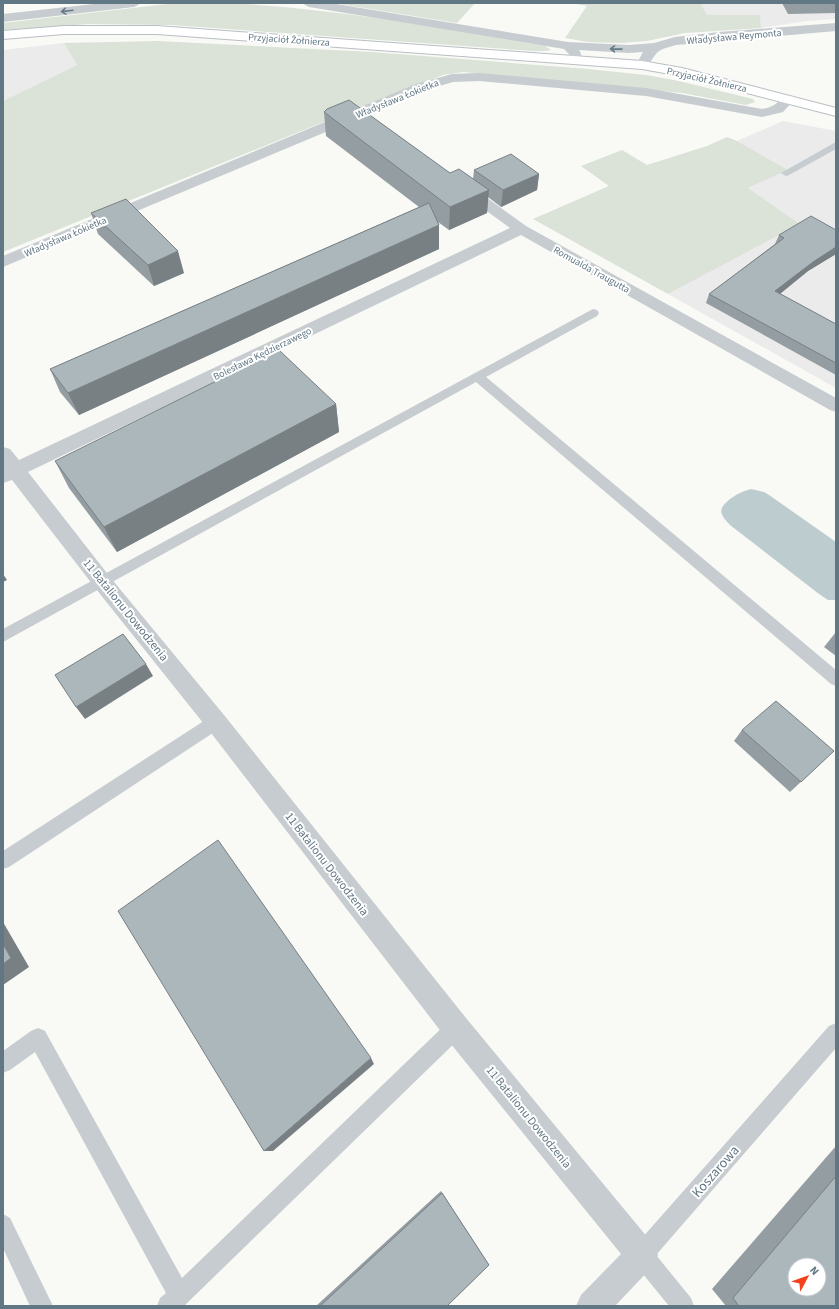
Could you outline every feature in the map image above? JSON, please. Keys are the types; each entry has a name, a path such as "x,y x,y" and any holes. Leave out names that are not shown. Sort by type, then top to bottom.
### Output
{"main road":[{"name":"Przyjaciół Żołnierza","path":"3,35 64,30 157,30 642,65 703,77 836,112"}],"street":[{"path":"3,18 134,3"},
{"path":"308,3 568,46 575,53 575,59"},
{"name":"Władysława Reymonta","path":"568,46 629,49 655,47 692,38 836,27"},
{"path":"642,65 646,56 655,47"},
{"name":"Władysława Łokietka","path":"3,262 359,113 431,84 452,78 464,77 646,92 749,112 762,113 778,109 788,99"},
{"path":"359,113 372,122"},
{"name":"Romualda Traugutta","path":"450,178 521,229 836,406"},
{"name":"Bolesława Kędzierzawego","path":"7,467 521,229"},
{"name":"11 Batalionu Dowodzenia","path":"7,467 216,722 456,1028 642,1255"},
{"name":"Koszarowa","path":"592,1306 642,1255"}],"lane":[{"path":"786,174 836,145"},
{"path":"3,636 103,583 593,313"},
{"path":"478,377 836,679"},
{"path":"3,861 216,722"},
{"path":"3,1063 38,1038 174,1301 456,1028"},
{"name":"Koszarowa","path":"642,1255 836,1033"},
{"path":"3,1225 42,1306"},
{"path":"642,1255 683,1306"}],"shaded area":[{"path":"221,3 303,9 384,19 545,46 551,50 534,51 171,25 89,24 3,30 3,23 167,4"},
{"path":"333,3 475,3 457,23"},
{"path":"571,3 700,3 707,15 760,15 761,28 685,33 647,41 621,43 588,42 565,38 587,6"},
{"path":"700,3 836,3 836,19 807,21 761,28 760,15 707,15"},
{"path":"157,41 372,52 588,69 646,75 679,81 753,99 755,102 746,105 682,93 463,72 443,75 3,252 3,101 77,65 64,43"},
{"path":"64,43 77,65 3,101 3,50"},
{"path":"783,121 836,131 836,388 668,294 800,224 748,188 788,170 737,141"},
{"path":"727,137 737,141 788,170 748,188 800,224 668,294 533,219 609,186 581,166 622,150 647,165 707,146"},
{"path":"751,489 764,492 769,495 836,542 836,600 828,600 819,594 730,525 723,517 721,510 725,504 737,494"}],"building":[{"path":"349,100 450,173 459,169 489,190 450,207 324,112 327,109"},
{"path":"511,154 539,174 503,190 474,170"},
{"path":"126,199 178,251 148,265 91,213"},
{"path":"429,203 439,225 68,393 50,369"},
{"path":"811,216 836,230 836,247 813,262 775,291 836,324 836,363 709,294 784,238 779,235"},
{"path":"279,350 336,404 104,527 55,461"},
{"path":"123,634 146,664 76,707 55,675"},
{"path":"776,701 834,751 801,782 742,730"},
{"path":"218,840 371,1058 264,1151 118,911"},
{"path":"3,944 11,958 3,964"},
{"path":"836,1176 836,1306 739,1306 733,1298"},
{"path":"442,1193 489,1265 447,1306 320,1306"}]}
